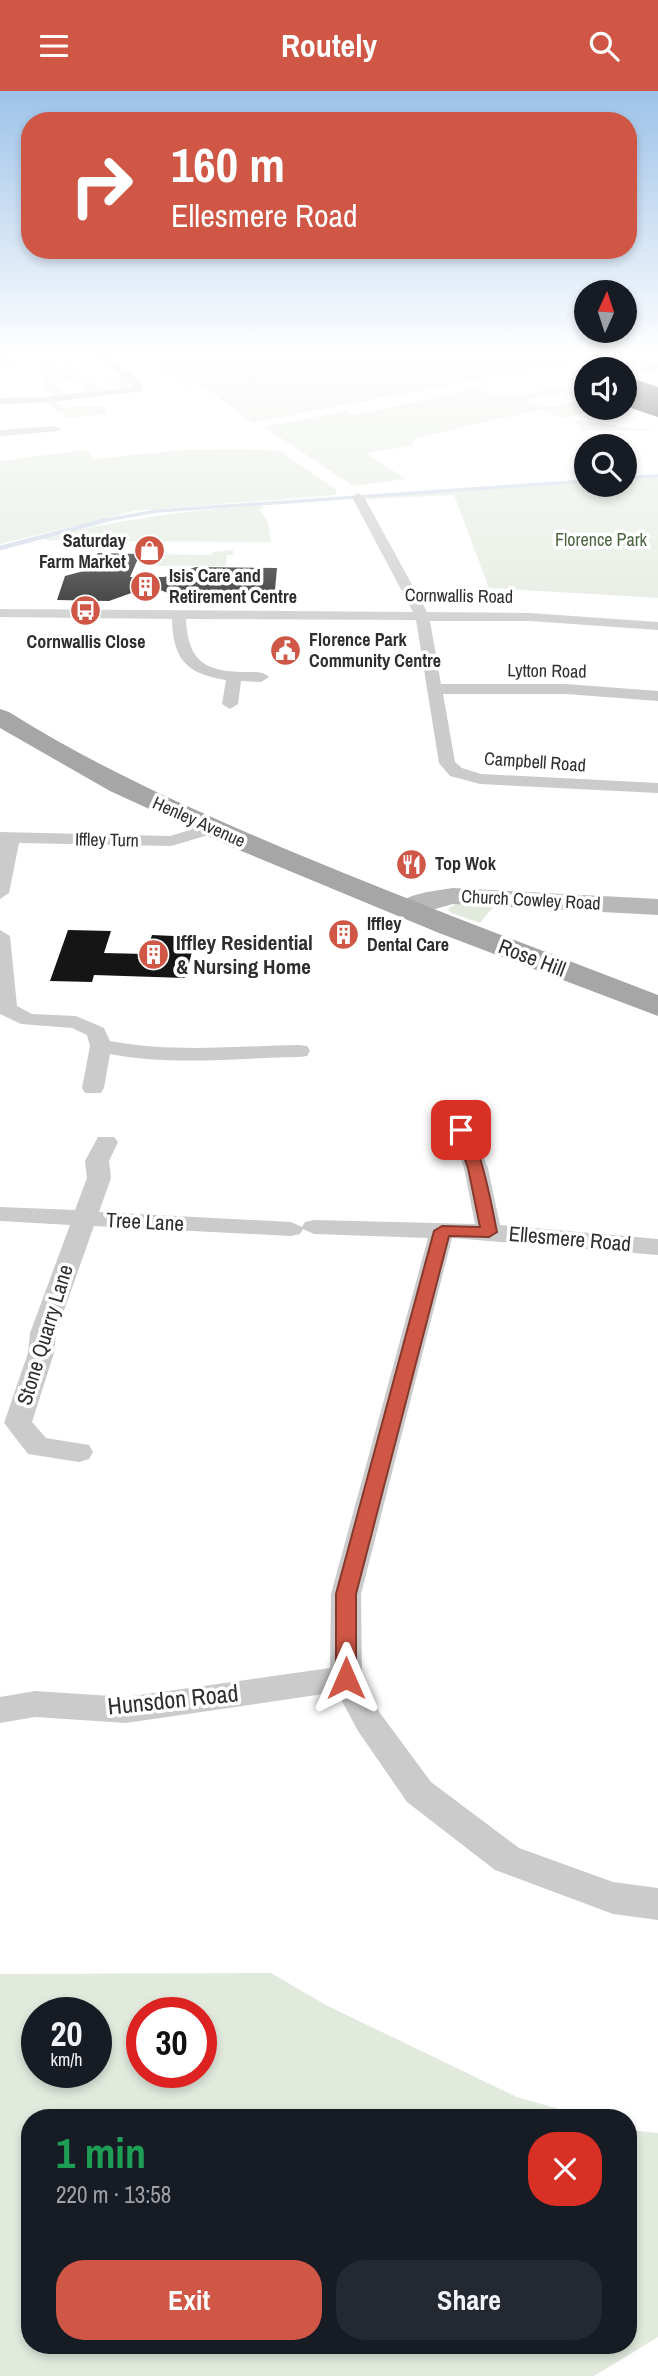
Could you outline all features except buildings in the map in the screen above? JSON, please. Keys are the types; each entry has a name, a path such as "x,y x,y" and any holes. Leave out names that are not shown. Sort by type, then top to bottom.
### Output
{"main road":[{"name":"Henley Avenue","path":"0,717 40,744 95,775 213,828 407,909"},
{"name":"Church Cowley Road","path":"407,909 433,899 453,896 658,907"},
{"name":"Rose Hill","path":"407,909 658,1006"}],"street":[{"name":"Campbell Road","path":"358,497 422,615 447,762 456,772 480,779 658,788"},
{"name":"Cornwallis Road","path":"0,613 530,617 658,626"},
{"path":"179,614 178,636 183,653 194,667 204,673 261,677"},
{"path":"230,704 234,677"},
{"name":"Lytton Road","path":"436,689 566,689 658,696"},
{"name":"Iffley Turn","path":"5,837 171,841 213,828"},
{"path":"0,893 5,837"},
{"path":"0,936 7,1009 29,1020 76,1022 97,1032 101,1046 93,1088"},
{"path":"101,1046 133,1053 170,1052 215,1056 255,1051 299,1051"},
{"path":"464,1128 489,1232"},
{"path":"82,1218 99,1178 97,1161 106,1142"},
{"name":"Tree Lane","path":"0,1214 302,1228"},
{"name":"Stone Quarry Lane","path":"79,1452 38,1447 18,1423 41,1353 43,1333 82,1218"},
{"name":"Ellesmere Road","path":"302,1228 489,1232 658,1247"},
{"path":"442,1231 346,1594 346,1678 369,1722 419,1792 507,1859 613,1898 658,1904"},
{"name":"Hunsdon Road","path":"0,1710 35,1705 126,1710 346,1678"}],"green space":[{"path":"26,458 290,458 337,490 335,495 134,511 0,544 0,461"},
{"path":"310,458 373,458 406,479 353,486"},
{"name":"Florence Park","path":"658,478 658,598 489,588 454,495 368,499 366,496 574,483 574,497 637,497 637,479"},
{"path":"262,505 264,508 259,509 268,522 271,542 88,541 91,534 49,541 44,538 152,517"},
{"path":"233,550 233,555 227,555 226,566 141,566 146,554 211,555 213,552"},
{"path":"455,904 494,906 480,923 451,913 448,909"},
{"path":"271,1973 328,2006 517,2097 559,2109 21,2109 21,2354 630,2354 594,2376 0,2376 0,1974"},
{"path":"637,2131 658,2133 658,2337 637,2350"}],"waterway":[{"path":"637,477 658,476"},
{"path":"100,521 157,511 574,482"},
{"path":"0,548 106,520"}],"place":[{"name":"Saturday Farm Market","path":"149,551"},
{"name":"Isis Care and Retirement Centre","path":"146,586"},
{"name":"Cornwallis Close","path":"86,611"},
{"name":"Florence Park Community Centre","path":"286,650"},
{"name":"Top Wok","path":"412,864"},
{"name":"Iffley Dental Care","path":"344,934"},
{"name":"Iffley Residential & Nursing Home","path":"153,955"}],"route":[{"path":"346,1678 346,1594 442,1231 489,1232 475,1168 461,1130"}]}
